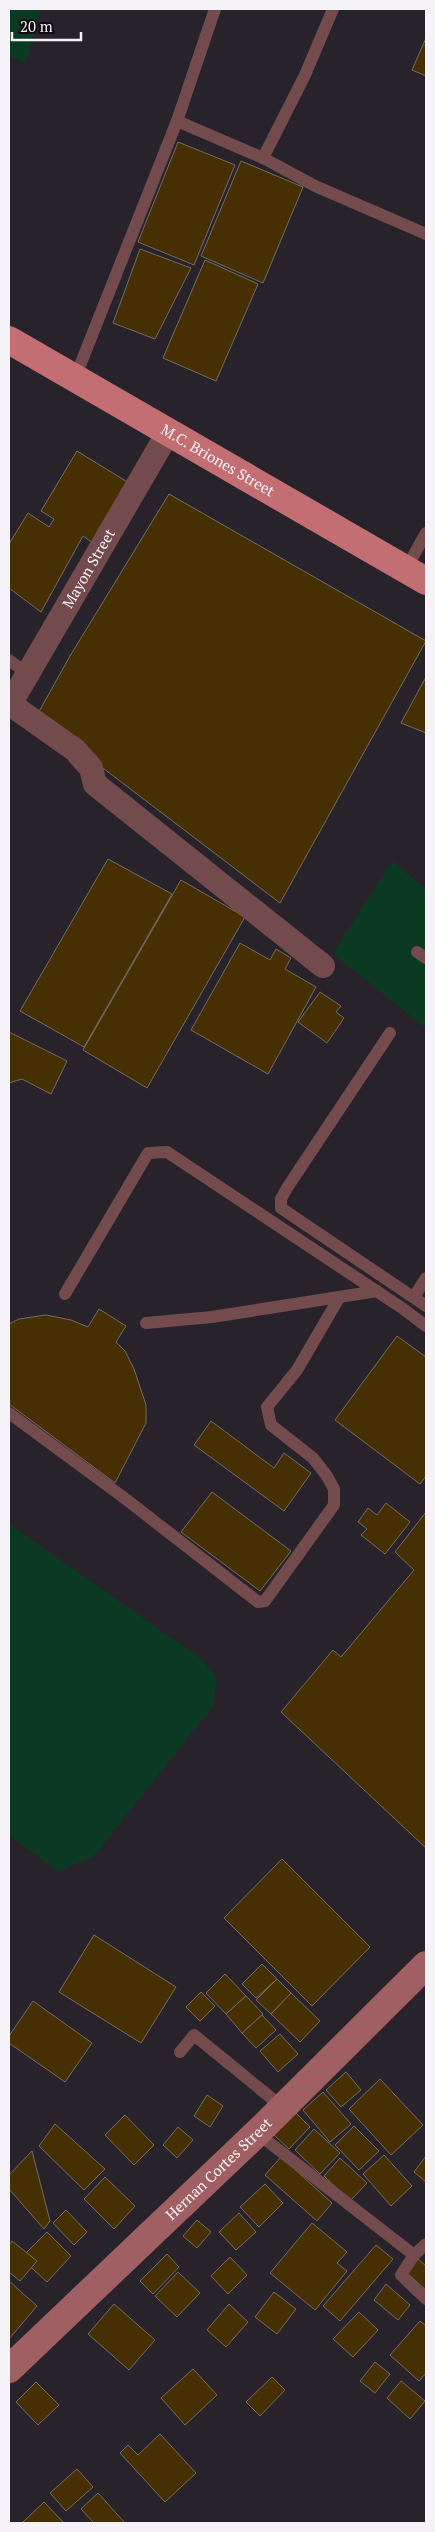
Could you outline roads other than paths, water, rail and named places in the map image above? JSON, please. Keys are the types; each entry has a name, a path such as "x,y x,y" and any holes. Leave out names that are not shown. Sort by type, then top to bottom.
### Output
{"main road":[{"name":"M.C. Briones Street","path":"9,340 416,575"},
{"name":"Hernan Cortes Street","path":"9,2370 258,2133 281,2106 426,1965"}],"street":[{"name":"Mayon Street","path":"9,705 29,675 169,431"},
{"path":"9,705 75,750 91,768 95,784 324,966"}],"lane":[{"path":"74,378 177,121 215,9"},
{"path":"263,158 305,75 333,9"},
{"path":"177,121 263,158 315,186 426,234"},
{"path":"416,575 426,533"},
{"path":"9,660 29,675"},
{"path":"390,1033 287,1188 281,1199 281,1208 414,1296 426,1306"},
{"path":"65,1294 148,1153 166,1152 377,1291 426,1326"},
{"path":"414,1296 426,1278"},
{"path":"146,1323 212,1317 377,1291"},
{"path":"9,1413 128,1500 258,1602 265,1601 334,1505 334,1489 327,1476 313,1458 271,1425 267,1407 297,1370 339,1298"},
{"path":"180,2052 194,2035 281,2106"},
{"path":"258,2133 414,2255"},
{"path":"426,2244 414,2255 401,2275 426,2299"}]}
